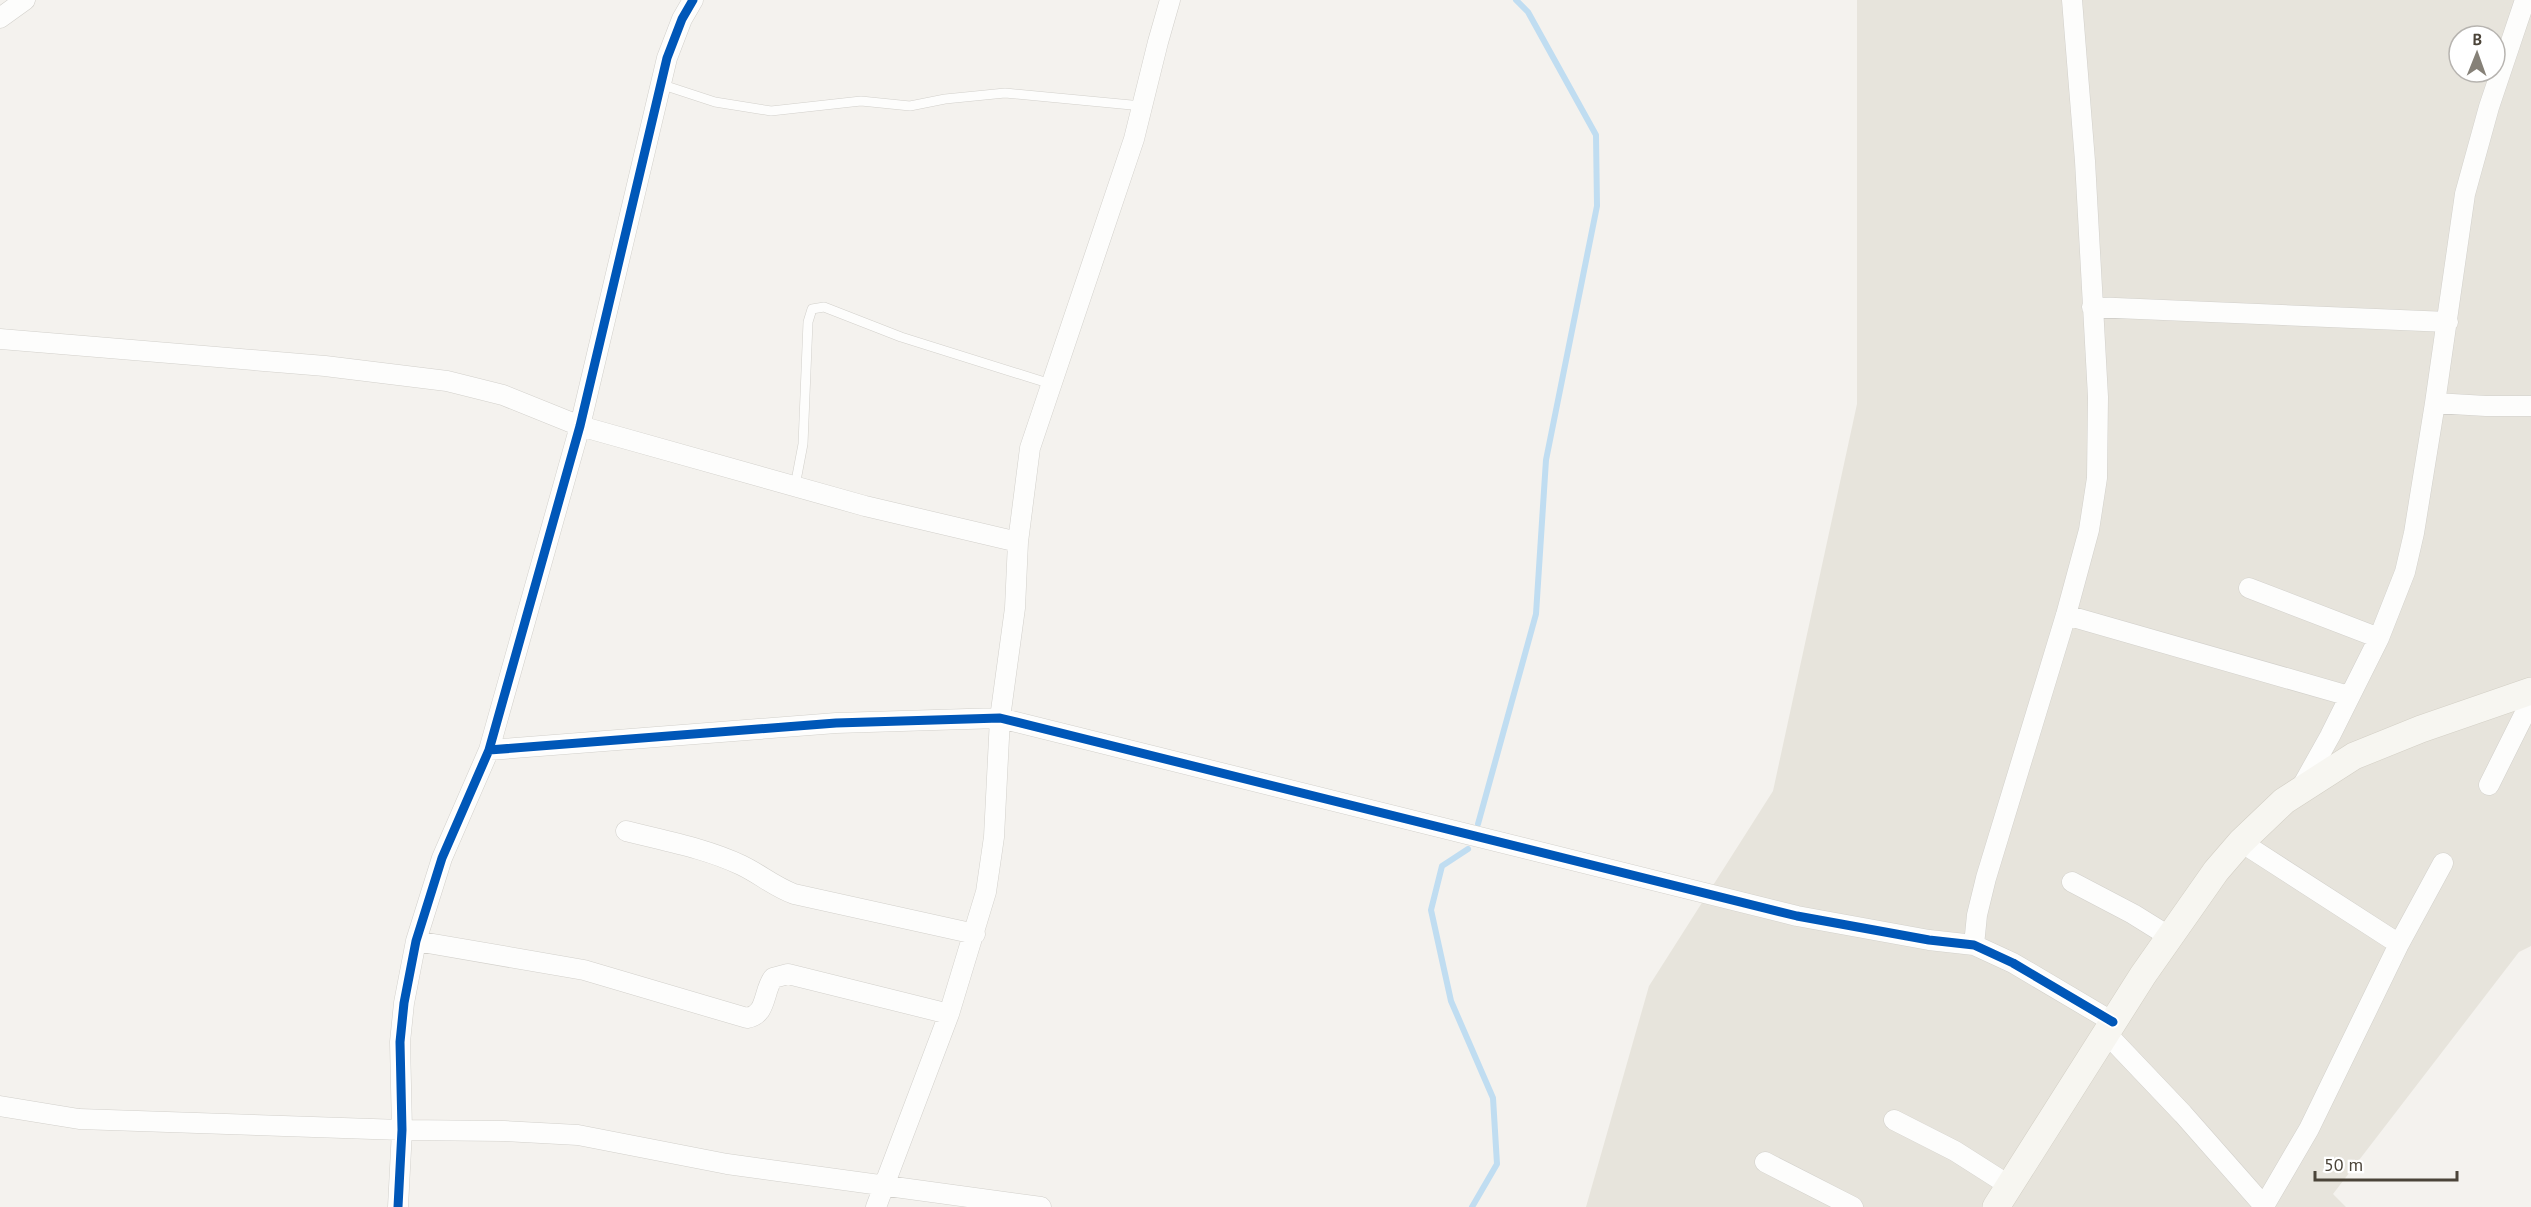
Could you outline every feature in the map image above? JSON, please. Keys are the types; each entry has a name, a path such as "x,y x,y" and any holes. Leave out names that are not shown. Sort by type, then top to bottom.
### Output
{"main road":[{"path":"2003,1197 2170,937 2216,871 2241,842 2284,801 2354,756 2421,729 2525,697"}],"street":[{"path":"0,18 26,0"},
{"path":"398,1207 402,1130 400,1042 404,1003 416,941 442,858 489,750 580,426 660,84 673,37 693,0"},
{"path":"876,1207 949,1014 986,892 994,837 1000,718 1015,608 1018,542 1030,448 1134,139 1170,0"},
{"path":"1974,945 1977,915 1986,878 2066,615 2089,530 2097,478 2098,397 2085,162 2072,0"},
{"path":"2300,790 2379,638 2405,572 2414,533 2448,322 2465,194 2489,107 2525,0"},
{"path":"2092,307 2448,322"},
{"path":"0,339 302,364 447,381 503,396 580,426 795,486 1018,542"},
{"path":"2435,403 2531,406"},
{"path":"2249,588 2379,638"},
{"path":"2066,615 2349,696"},
{"path":"2489,785 2525,697"},
{"path":"489,750 836,723 1000,718 1797,916 1929,940 1974,945 2013,963 2110,1028 2264,1207 2309,1129 2399,944 2443,863"},
{"path":"626,831 715,854 744,867 775,887 794,894 975,934"},
{"path":"2241,842 2399,944"},
{"path":"2072,882 2133,914 2170,937"},
{"path":"416,941 584,970 747,1018 755,1016 762,1010 768,986 773,978 788,974 949,1014"},
{"path":"0,1106 79,1119 578,1135 727,1164 1041,1207"},
{"path":"1893,1120 1955,1151 2003,1197"},
{"path":"1765,1162 1853,1207"}],"lane":[{"path":"660,84 715,102 771,111 861,101 910,106 945,99 1005,93 1142,106"},
{"path":"795,486 803,444 808,322 813,309 824,307 901,337 1051,384"}],"shaded area":[{"path":"1857,0 2531,0 2531,946 2519,952 2333,1194 2346,1207 1586,1207 1649,986 1773,791 1857,404"}],"waterway":[{"path":"1478,824 1536,614 1546,460 1597,206 1596,135 1528,12 1516,0"},
{"path":"1468,849 1442,866 1431,910 1451,1001 1493,1098 1497,1164 1472,1207"}],"cycle path":[{"path":"398,1207 402,1130 400,1042 404,1003 416,941 442,858 489,750 580,426 667,58 682,19 693,0"},
{"path":"489,750 836,723 1000,718 1797,916 1929,940 1974,945 2013,963 2113,1022"}]}
